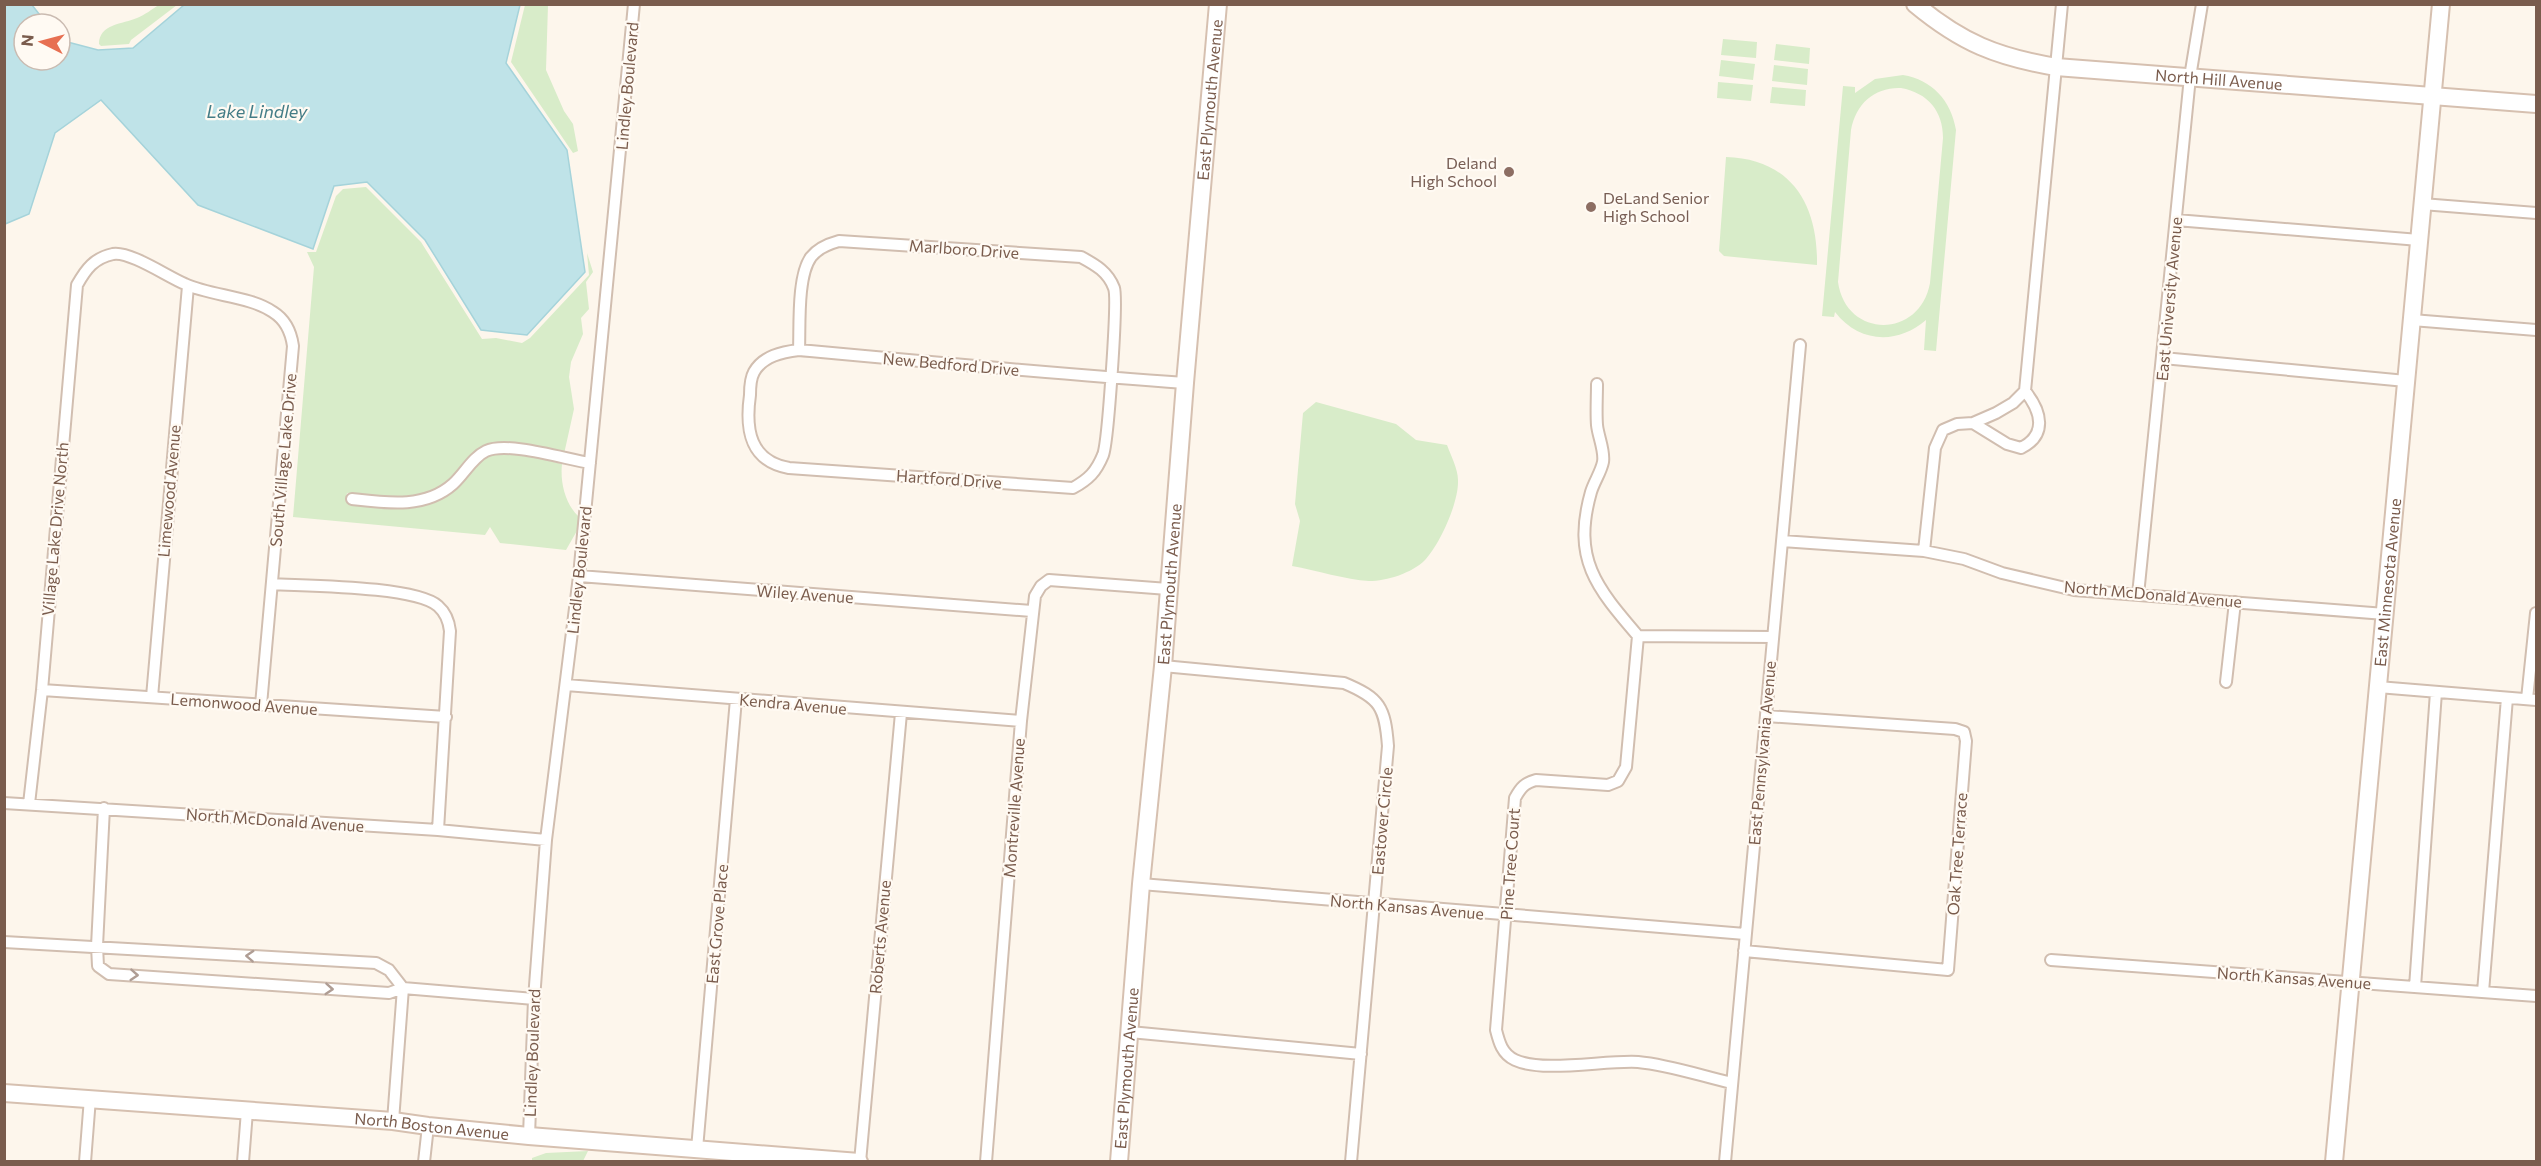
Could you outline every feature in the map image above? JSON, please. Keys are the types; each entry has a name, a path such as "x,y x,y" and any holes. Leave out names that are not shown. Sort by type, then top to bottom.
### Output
{"street":[{"name":"Lindley Boulevard","path":"529,1136 534,999 546,840 579,576 634,4"},
{"name":"East Plymouth Avenue","path":"1119,1161 1141,884 1164,666 1168,589 1218,4"},
{"name":"North Hill Avenue","path":"1916,4 1967,42 1996,54 2056,67 2536,104"},
{"path":"1924,551 1929,492 1938,438 1943,430 1957,424 1973,423 2013,403 2025,391 2062,4"},
{"name":"East University Avenue","path":"2138,595 2190,77 2202,4"},
{"name":"East Minnesota Avenue","path":"2334,1161 2440,4"},
{"path":"2422,204 2536,213"},
{"path":"2176,220 2419,240"},
{"name":"Marlboro Drive","path":"799,350 804,272 811,257 824,246 839,241 1082,257 1106,274 1115,291 1111,378"},
{"name":"South Village Lake Drive","path":"95,260 116,253 130,257 188,286 273,311 290,330 293,346 261,705"},
{"name":"Village Lake Drive North","path":"29,804 42,690 77,285 87,268 95,260"},
{"name":"Limewood Avenue","path":"152,697 188,286"},
{"path":"2412,320 2536,330"},
{"name":"East Pennsylvania Avenue","path":"1725,1161 1800,345"},
{"name":"New Bedford Drive","path":"749,402 754,371 772,356 799,350 1111,378 1185,382"},
{"path":"2163,358 2406,381"},
{"name":"Hartford Drive","path":"749,402 750,436 755,447 766,460 776,466 1073,488 1094,474 1104,452 1111,378"},
{"path":"1597,384 1597,424 1603,461 1591,492 1584,523 1584,548 1590,570 1615,609 1638,636 1773,637"},
{"path":"1973,423 2014,446 2021,448 2031,443 2038,435 2040,422 2032,399 2025,391"},
{"path":"352,499 393,504 438,494 452,485 487,451 512,448 590,462"},
{"name":"North McDonald Avenue","path":"1782,541 1924,551 1964,559 2002,573 2074,590 2385,614"},
{"name":"Wiley Avenue","path":"579,576 1032,611"},
{"name":"Montreville Avenue","path":"986,1161 1021,721 1035,596 1041,586 1049,580 1168,589"},
{"path":"272,584 403,593 422,597 438,606 448,621 450,631 438,830"},
{"path":"2226,682 2235,602"},
{"path":"2378,687 2532,700 2536,613"},
{"name":"Pine Tree Court","path":"1638,636 1626,767 1618,781 1608,785 1536,780 1527,782 1521,787 1515,798 1496,1030 1506,1054 1516,1061 1538,1065 1638,1062 1671,1067 1732,1083"},
{"name":"Eastover Circle","path":"1164,666 1344,683 1368,693 1379,705 1387,726 1389,746 1351,1161"},
{"name":"Kendra Avenue","path":"566,685 1021,721"},
{"name":"Lemonwood Avenue","path":"42,690 446,717"},
{"path":"2415,987 2436,692"},
{"path":"2483,992 2507,698"},
{"name":"East Grove Place","path":"697,1149 736,699"},
{"name":"Roberts Avenue","path":"859,1161 901,713"},
{"name":"Oak Tree Terrace","path":"1744,951 1948,970 1966,741 1964,732 1955,729 1766,716"},
{"name":"North McDonald Avenue","path":"4,803 438,830 546,840"},
{"path":"105,808 97,946 98,966 109,974 389,993 403,988 534,999"},
{"name":"North Kansas Avenue","path":"1141,884 1745,934"},
{"path":"4,942 376,963 389,970 403,988 393,1120"},
{"name":"North Kansas Avenue","path":"2051,960 2536,996"},
{"path":"1130,1032 1361,1054"},
{"name":"North Boston Avenue","path":"4,1093 393,1120 428,1126 529,1136 697,1149 748,1157 859,1161"},
{"path":"85,1161 90,1098"},
{"path":"243,1161 247,1111"},
{"path":"424,1161 428,1126"}],"green space":[{"path":"159,5 177,5 131,40 129,44 101,46 99,44 100,37 107,29 140,17"},
{"path":"525,5 548,5 546,70 564,111 573,124 578,151 573,153 511,62"},
{"path":"1723,39 1757,42 1756,58 1721,55"},
{"path":"1776,44 1810,48 1809,64 1774,60"},
{"path":"1721,60 1755,64 1753,80 1719,76"},
{"path":"1774,65 1808,69 1807,85 1772,81"},
{"path":"1903,75 1923,81 1939,93 1945,101 1950,109 1956,130 1936,351 1924,350 1926,320 1903,334 1879,337 1855,330 1835,312 1834,317 1822,316 1843,86 1855,87 1855,93 1875,79","holes":["1892,88 1911,90 1926,99 1937,112 1943,138 1930,283 1924,301 1913,314 1899,322 1883,325 1868,322 1854,314 1844,301 1838,282 1851,130 1857,112 1868,98"]},
{"path":"1718,82 1753,85 1751,101 1717,98"},
{"path":"1772,87 1806,90 1805,106 1770,103"},
{"path":"1726,157 1749,160 1768,166 1784,176 1796,189 1806,205 1812,223 1817,265 1724,256 1719,251"},
{"path":"366,187 421,242 482,339 496,338 522,343 530,338 589,275 587,253 593,272 586,282 589,309 581,318 583,334 571,362 569,377 574,409 564,454 511,443 468,462 435,490 393,499 347,493 346,502 388,508 417,506 444,496 456,488 489,456 506,453 535,457 562,464 564,492 570,506 579,517 578,529 566,550 500,543 490,527 485,535 293,517 314,267 307,252 316,252 336,196 343,189"},
{"path":"1316,402 1396,424 1416,440 1447,445 1458,476 1455,500 1448,522 1437,544 1420,565 1391,578 1376,581 1351,579 1292,566 1300,521 1295,504 1303,413"},
{"path":"588,1151 583,1161 532,1161 532,1158 546,1153"}],"water":[{"name":"Lake Lindley","path":"5,4 32,5 38,12 12,12 12,72 72,72 72,43 98,50 133,48 184,5 520,5 506,63 567,150 585,272 527,335 481,330 425,240 367,182 334,186 313,249 198,205 101,100 55,133 29,214 5,224"}],"place":[{"name":"Deland High School","path":"1509,172"},
{"name":"DeLand Senior High School","path":"1591,207"}]}
